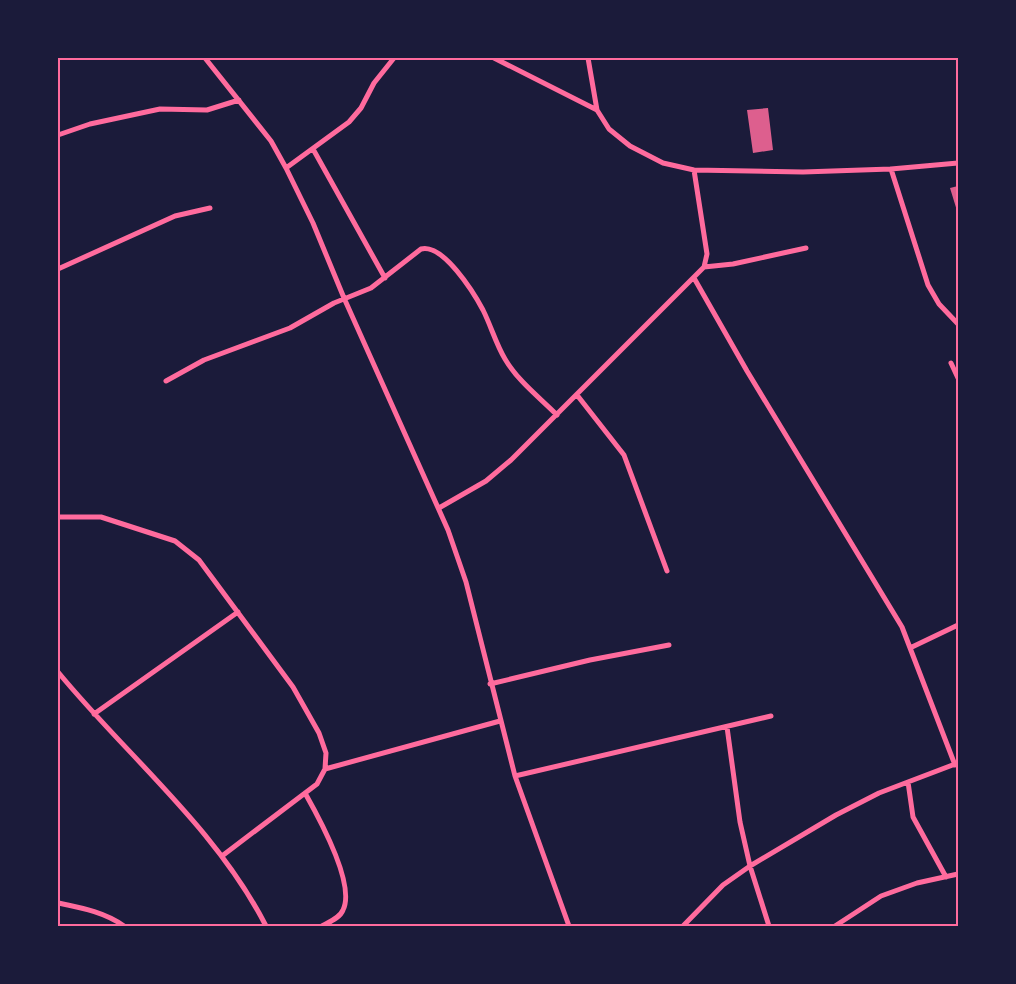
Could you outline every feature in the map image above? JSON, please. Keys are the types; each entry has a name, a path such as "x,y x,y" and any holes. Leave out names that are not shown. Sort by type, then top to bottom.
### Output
{"street":[{"path":"205,58 271,141 286,168 313,224 438,508 466,582 490,684 515,776 569,926"},
{"path":"286,168 349,122 361,108 374,82 394,58"},
{"path":"494,58 597,110"},
{"path":"588,58 597,110 608,130 630,146 663,163 694,170 803,172 891,169 958,163"},
{"path":"58,135 90,124 160,109 207,110 239,100"},
{"path":"313,149 385,278"},
{"path":"891,169 928,285 939,304 958,324"},
{"path":"438,508 486,481 512,460 704,267 707,254 694,170"},
{"path":"58,268 175,216 210,208"},
{"path":"166,381 204,360 290,328 344,298 357,295 385,278 421,249 427,248 436,251 449,262 474,294 505,360 557,415"},
{"path":"704,267 733,264 806,248"},
{"path":"683,926 723,886 750,866 879,793 957,764 912,647 874,577 747,371 694,278"},
{"path":"951,364 958,378"},
{"path":"577,395 624,455 667,571"},
{"path":"58,518 101,517 175,541 199,560 293,687 319,733 326,753 325,769 317,784 222,856"},
{"path":"94,714 238,612"},
{"path":"912,647 958,624"},
{"path":"490,684 590,660 669,645"},
{"path":"58,672 222,856 266,926"},
{"path":"515,776 771,716"},
{"path":"325,769 500,721"},
{"path":"727,726 740,822 750,866 769,926"},
{"path":"908,782 913,817 946,877"},
{"path":"305,792 325,828 341,870 345,894 344,910 336,919 322,926"},
{"path":"835,926 881,896 898,888 958,874"},
{"path":"58,903 91,910 112,918 124,926"}],"building":[{"path":"768,108 773,150 753,153 747,110"},
{"path":"958,186 958,214 950,188"}]}
